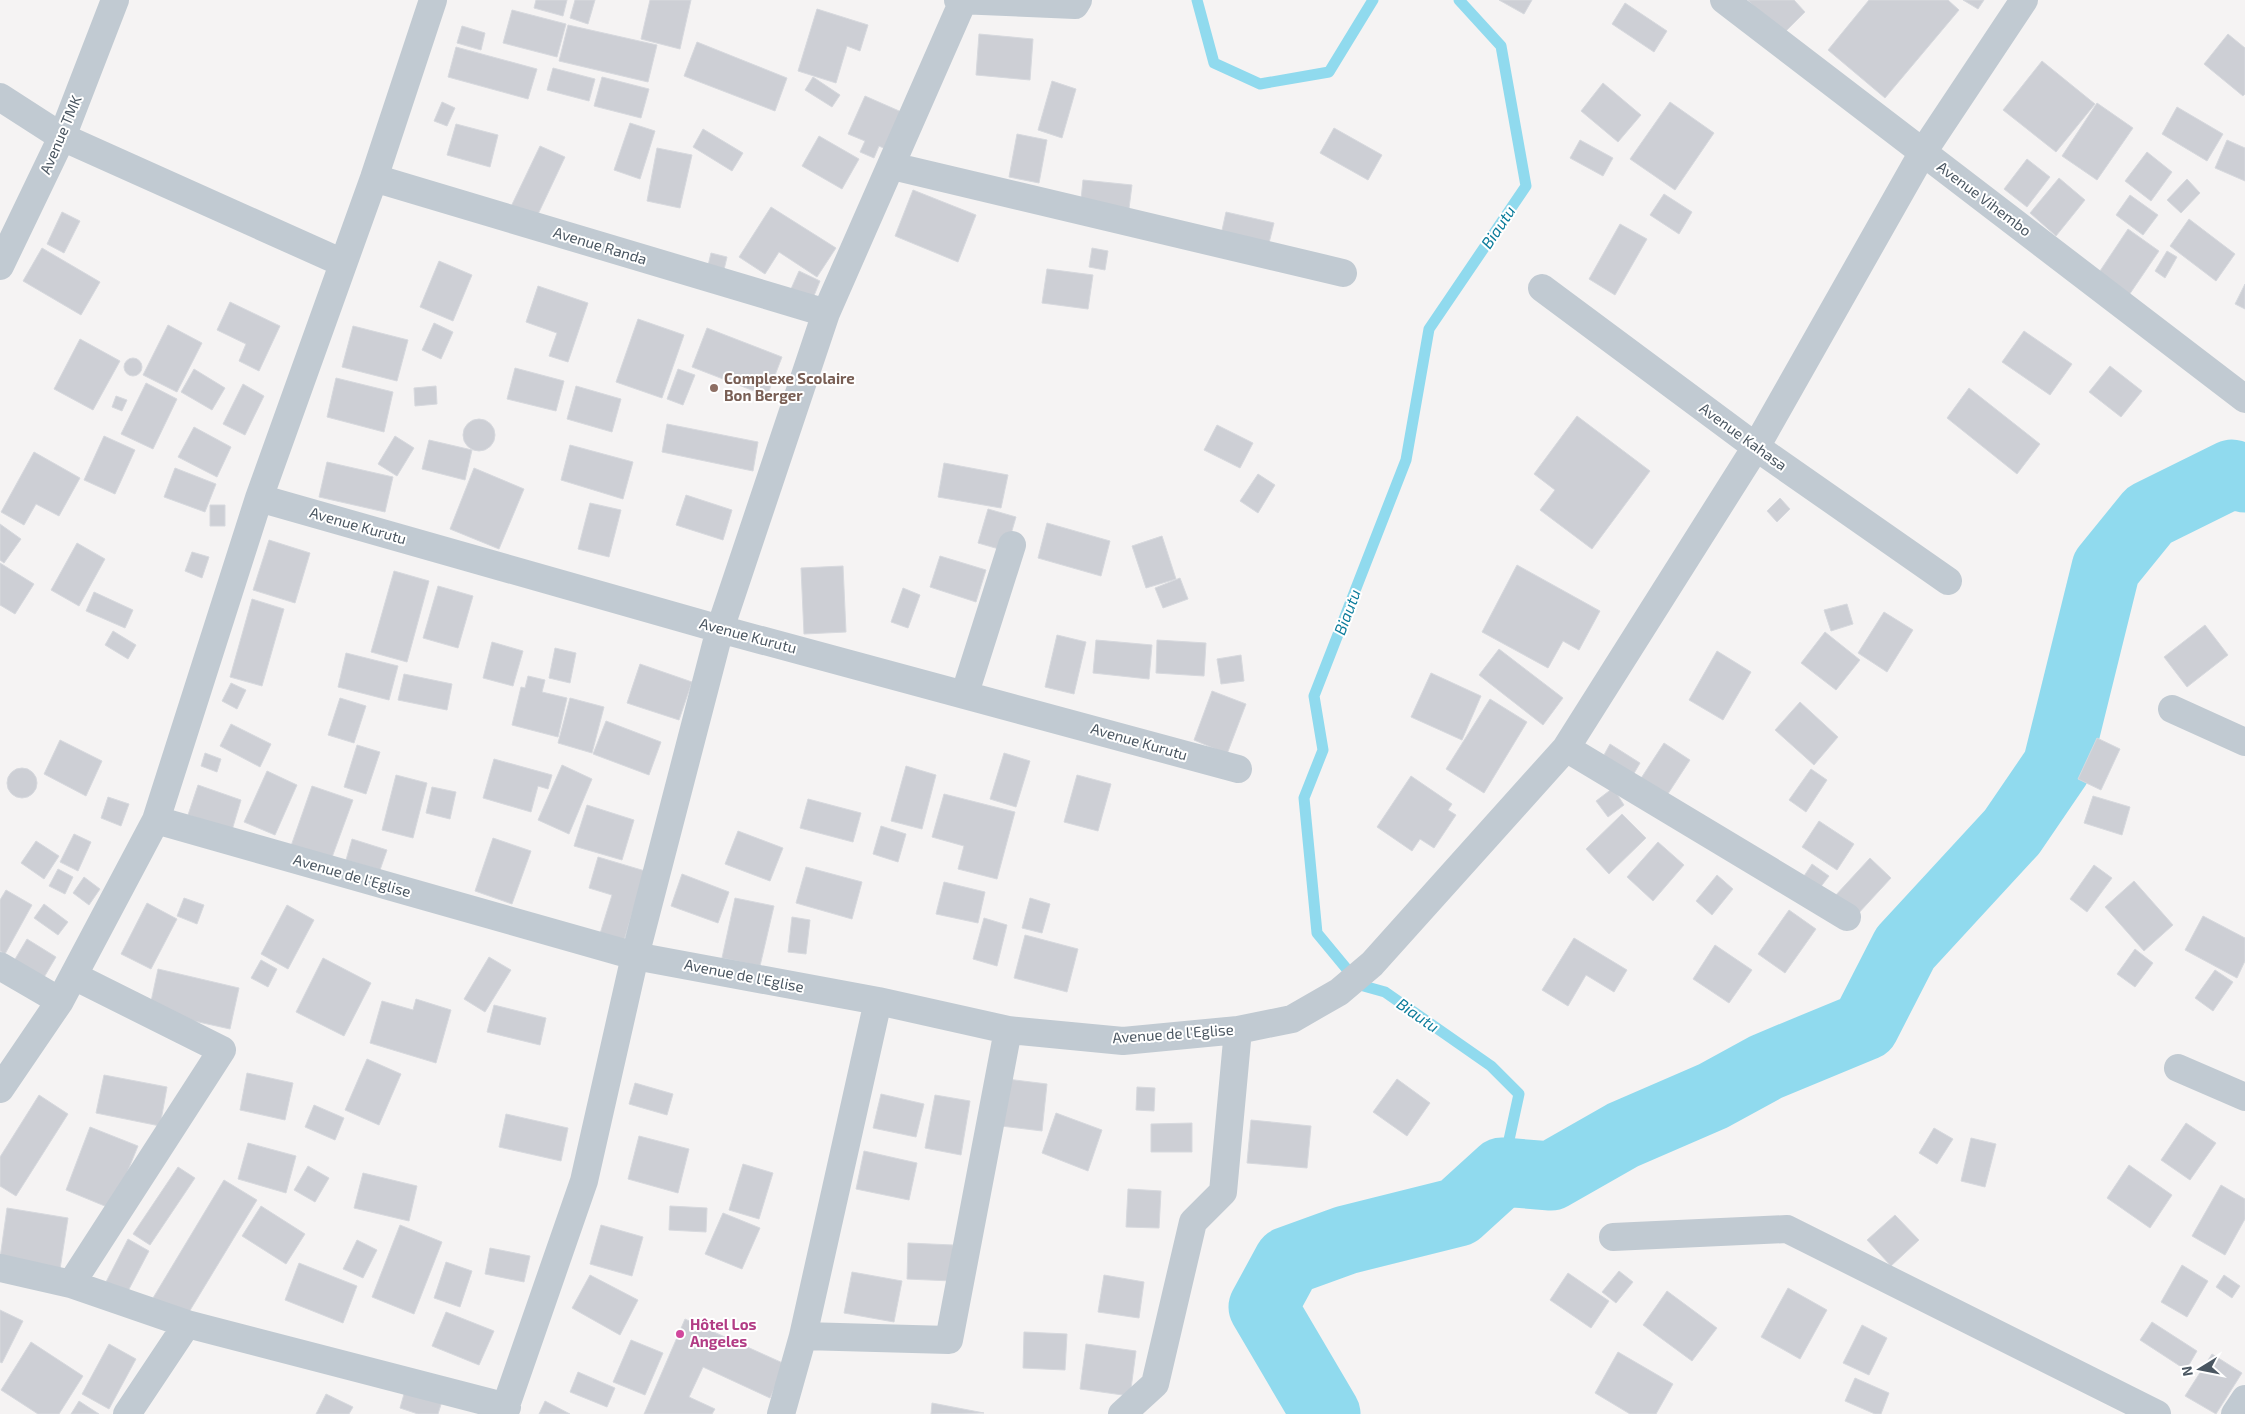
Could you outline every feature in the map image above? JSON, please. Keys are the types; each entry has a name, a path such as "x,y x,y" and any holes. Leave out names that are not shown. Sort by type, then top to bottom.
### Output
{"street":[{"name":"Avenue TMK","path":"0,266 62,137 115,0"},
{"path":"0,1089 60,1001 156,820 259,498 374,178 433,0"},
{"path":"0,1268 71,1284 187,1324 505,1410 584,1181 635,956 720,629 826,313 892,166 960,1 1075,5 1078,0"},
{"name":"Avenue Vihembo","path":"1724,0 2245,398"},
{"name":"Avenue de l'Eglise","path":"156,820 635,956 878,1001 1008,1030 1123,1041 1238,1030 1292,1019 1339,992 1372,964 1566,748 1756,447 1922,152 2024,0"},
{"path":"0,98 62,137 343,262"},
{"path":"892,166 1343,273"},
{"name":"Avenue Randa","path":"374,178 826,313"},
{"name":"Avenue Kahasa","path":"1542,288 1756,447 1948,581"},
{"name":"Avenue Kurutu","path":"259,498 720,629 1238,769"},
{"path":"965,694 1012,546"},
{"path":"2172,709 2245,742"},
{"path":"1566,748 1847,917"},
{"path":"0,966 60,1001"},
{"path":"71,1284 222,1050 74,976"},
{"path":"781,1414 803,1336 878,1001"},
{"path":"803,1336 949,1340 1008,1030"},
{"path":"1122,1414 1155,1384 1193,1222 1223,1192 1238,1030"},
{"path":"2178,1068 2245,1097"},
{"path":"1613,1237 1787,1229 2157,1414"},
{"path":"127,1414 187,1324"},
{"path":"2235,1414 2245,1399"}],"building":[{"path":"536,0 567,0 563,16 534,8"},
{"path":"575,0 595,0 588,24 570,18"},
{"path":"650,0 691,0 680,49 641,39"},
{"path":"1499,0 1532,0 1524,14"},
{"path":"1748,0 1794,0 1805,12 1782,35"},
{"path":"1869,0 1948,0 1959,10 1885,98 1828,50"},
{"path":"1963,0 1984,0 1978,9"},
{"path":"1625,3 1667,31 1654,52 1612,24"},
{"path":"817,9 868,25 860,51 847,46 836,83 798,71"},
{"path":"512,10 566,24 557,57 503,43"},
{"path":"568,25 657,45 648,82 559,61"},
{"path":"462,26 485,33 481,50 457,43"},
{"path":"979,34 1033,39 1030,80 976,75"},
{"path":"2228,34 2245,48 2245,94 2243,96 2204,64"},
{"path":"697,42 787,78 775,111 684,76"},
{"path":"456,47 537,69 528,99 448,77"},
{"path":"2042,61 2095,104 2056,152 2003,110"},
{"path":"553,68 595,79 589,101 547,90"},
{"path":"602,77 649,89 641,118 594,106"},
{"path":"813,77 840,95 832,107 805,90"},
{"path":"1052,81 1076,89 1062,138 1038,130"},
{"path":"1603,83 1641,115 1618,142 1581,111"},
{"path":"865,96 906,114 890,151 879,146 874,158 860,152 865,141 848,134"},
{"path":"442,102 455,108 447,126 434,121"},
{"path":"1670,102 1714,133 1675,190 1630,159"},
{"path":"2097,103 2133,128 2097,180 2062,156"},
{"path":"2177,107 2223,134 2207,161 2162,134"},
{"path":"630,123 655,131 640,179 614,170"},
{"path":"456,124 498,135 490,167 447,155"},
{"path":"1334,128 1382,155 1368,180 1320,153"},
{"path":"703,129 743,153 732,171 693,147"},
{"path":"1017,134 1047,140 1039,183 1009,177"},
{"path":"819,136 859,159 842,189 802,166"},
{"path":"1580,140 1613,158 1603,176 1570,158"},
{"path":"2227,140 2245,148 2245,181 2215,168"},
{"path":"540,146 565,157 531,229 506,217"},
{"path":"657,148 692,155 680,208 647,201"},
{"path":"2147,152 2172,172 2151,201 2125,181"},
{"path":"2027,159 2050,177 2027,207 2004,189"},
{"path":"2059,178 2085,200 2056,236 2030,213"},
{"path":"2187,179 2200,193 2181,213 2167,200"},
{"path":"1083,180 1132,185 1127,224 1079,219"},
{"path":"913,190 976,215 958,262 895,236"},
{"path":"1664,194 1692,212 1679,234 1650,215"},
{"path":"2130,195 2158,215 2143,235 2116,215"},
{"path":"771,207 836,248 817,277 779,252 765,274 739,257"},
{"path":"62,212 80,221 64,253 47,244"},
{"path":"1226,212 1274,223 1266,255 1219,244"},
{"path":"2189,219 2235,254 2216,281 2170,246"},
{"path":"1620,224 1647,239 1615,295 1589,279"},
{"path":"2128,229 2159,251 2127,298 2096,277"},
{"path":"42,248 100,282 81,315 23,281"},
{"path":"1092,248 1108,251 1105,270 1089,267"},
{"path":"2167,251 2177,257 2165,278 2155,271"},
{"path":"711,253 727,257 722,278 706,274"},
{"path":"439,261 472,275 453,321 420,307"},
{"path":"1047,269 1093,275 1088,309 1042,303"},
{"path":"799,271 820,281 809,308 787,298"},
{"path":"2245,284 2245,309 2235,304"},
{"path":"538,286 588,303 568,362 549,356 557,333 526,322"},
{"path":"230,302 280,326 259,371 239,361 246,344 217,330"},
{"path":"638,319 684,335 662,398 616,382"},
{"path":"434,323 453,332 441,359 422,350"},
{"path":"168,325 202,343 177,392 143,375"},
{"path":"353,326 408,340 397,381 342,367"},
{"path":"707,328 782,357 767,396 692,367"},
{"path":"2024,331 2072,364 2050,395 2002,362"},
{"path":"80,339 120,361 93,410 54,389"},
{"path":"133,358 139,361 142,367 139,373 133,376 127,373 124,367 127,361"},
{"path":"2110,366 2142,391 2121,417 2089,392"},
{"path":"515,368 564,381 556,411 507,399"},
{"path":"194,369 225,388 212,410 181,392"},
{"path":"678,369 695,375 683,405 667,399"},
{"path":"336,378 393,392 384,432 327,417"},
{"path":"146,383 177,399 153,449 121,434"},
{"path":"243,384 264,396 245,435 223,424"},
{"path":"436,386 437,404 415,406 414,388"},
{"path":"576,386 621,399 612,432 567,419"},
{"path":"1969,388 2040,444 2017,474 1947,418"},
{"path":"116,396 127,400 122,411 112,407"},
{"path":"1577,416 1650,471 1592,549 1540,510 1555,490 1534,474"},
{"path":"479,419 485,420 490,424 494,429 494,441 490,446 485,450 479,451 473,450 468,446 464,441 463,435 464,429 468,424 473,420"},
{"path":"667,424 758,442 753,471 662,452"},
{"path":"1217,425 1253,443 1240,468 1204,450"},
{"path":"194,427 231,447 217,477 178,457"},
{"path":"104,436 135,450 115,494 84,480"},
{"path":"395,436 414,448 397,476 378,464"},
{"path":"429,440 472,450 465,480 422,469"},
{"path":"570,445 633,462 623,499 561,480"},
{"path":"34,452 80,478 59,516 36,504 24,525 1,512"},
{"path":"327,462 393,477 385,512 319,497"},
{"path":"944,463 1008,475 1001,508 938,497"},
{"path":"175,468 216,484 205,512 164,497"},
{"path":"474,468 524,489 499,549 450,529"},
{"path":"1258,474 1275,485 1258,513 1240,501"},
{"path":"686,495 732,510 723,540 676,525"},
{"path":"1780,498 1790,509 1777,522 1767,511"},
{"path":"590,503 621,510 609,557 578,549"},
{"path":"210,505 225,505 225,526 210,526"},
{"path":"988,509 1016,517 1006,551 978,543"},
{"path":"1047,523 1110,541 1101,576 1038,558"},
{"path":"0,524 21,539 4,563 0,560"},
{"path":"1162,536 1176,579 1146,588 1132,546"},
{"path":"269,540 310,553 295,603 253,590"},
{"path":"77,543 105,559 79,606 51,590"},
{"path":"192,552 209,557 202,578 185,571"},
{"path":"940,556 986,570 976,602 930,587"},
{"path":"0,563 34,584 15,614 0,605"},
{"path":"1517,565 1600,611 1579,650 1563,641 1548,668 1482,632"},
{"path":"843,566 846,632 804,634 801,568"},
{"path":"394,571 429,581 407,662 371,652"},
{"path":"1180,578 1188,599 1163,608 1155,588"},
{"path":"438,586 473,596 458,648 423,638"},
{"path":"903,588 920,595 908,628 891,622"},
{"path":"94,592 133,610 125,628 86,611"},
{"path":"252,599 284,609 262,686 230,677"},
{"path":"1847,604 1853,624 1831,631 1824,610"},
{"path":"1884,612 1913,630 1887,672 1858,653"},
{"path":"2205,625 2228,655 2187,687 2164,657"},
{"path":"113,631 136,645 128,659 105,645"},
{"path":"1825,632 1860,660 1836,690 1801,663"},
{"path":"1057,635 1086,642 1074,694 1045,687"},
{"path":"1096,640 1152,645 1149,679 1093,673"},
{"path":"1157,640 1206,643 1204,676 1156,673"},
{"path":"492,642 523,651 513,686 483,678"},
{"path":"555,648 576,653 570,683 549,678"},
{"path":"1499,649 1563,698 1543,725 1479,675"},
{"path":"1717,651 1751,672 1723,720 1689,700"},
{"path":"346,653 398,666 389,700 338,687"},
{"path":"1241,655 1244,681 1221,684 1217,659"},
{"path":"640,664 692,682 679,720 627,703"},
{"path":"1431,673 1481,696 1462,740 1411,717"},
{"path":"404,674 452,684 447,710 398,700"},
{"path":"528,676 545,680 542,692 567,698 558,737 512,725 521,687 525,688"},
{"path":"231,683 246,690 237,709 222,701"},
{"path":"1212,691 1246,704 1227,754 1194,740"},
{"path":"340,698 366,706 354,743 328,735"},
{"path":"570,698 604,707 592,753 558,743"},
{"path":"1490,699 1527,722 1484,793 1446,769"},
{"path":"1800,702 1838,737 1814,765 1775,730"},
{"path":"606,721 661,742 649,775 593,754"},
{"path":"231,724 271,744 260,767 220,746"},
{"path":"2097,738 2120,749 2101,790 2078,779"},
{"path":"60,740 102,761 86,796 44,774"},
{"path":"1664,743 1690,760 1662,803 1636,786"},
{"path":"1610,744 1640,763 1629,782 1599,764"},
{"path":"357,745 380,752 366,794 344,787"},
{"path":"205,753 221,759 217,772 201,766"},
{"path":"1004,753 1030,761 1016,807 990,799"},
{"path":"494,759 552,775 548,789 538,786 531,812 483,798"},
{"path":"562,765 592,779 569,834 538,820"},
{"path":"906,766 936,775 922,829 891,821"},
{"path":"22,768 33,772 37,783 33,794 22,798 11,794 7,783 11,772"},
{"path":"1811,769 1827,780 1806,812 1789,800"},
{"path":"267,771 297,785 275,835 244,822"},
{"path":"396,775 427,783 413,838 382,830"},
{"path":"1077,775 1111,784 1098,831 1064,822"},
{"path":"1411,776 1452,804 1448,810 1456,815 1434,848 1420,839 1412,851 1377,827"},
{"path":"198,785 241,800 232,830 188,815"},
{"path":"312,786 353,800 331,860 291,846"},
{"path":"432,787 456,792 450,819 426,813"},
{"path":"1613,788 1624,805 1608,817 1596,801"},
{"path":"944,794 1015,812 997,879 958,869 964,846 932,837"},
{"path":"2093,796 2130,807 2122,835 2084,823"},
{"path":"108,797 129,804 121,826 101,818"},
{"path":"808,799 861,813 853,842 800,828"},
{"path":"587,805 634,820 622,860 574,846"},
{"path":"1622,814 1646,838 1609,874 1586,849"},
{"path":"1819,821 1854,844 1837,870 1802,847"},
{"path":"881,826 906,834 898,862 873,854"},
{"path":"738,831 783,848 770,881 725,864"},
{"path":"74,834 91,842 78,871 60,862"},
{"path":"493,838 531,851 512,904 475,891"},
{"path":"352,839 387,850 380,870 346,860"},
{"path":"36,841 59,856 44,879 21,863"},
{"path":"1658,842 1684,865 1653,901 1627,877"},
{"path":"598,857 645,871 623,944 599,937 612,895 589,888"},
{"path":"1870,858 1891,878 1856,916 1835,896"},
{"path":"1812,864 1829,876 1816,893 1800,882"},
{"path":"2094,865 2112,878 2087,912 2070,899"},
{"path":"806,867 862,882 852,919 796,903"},
{"path":"58,869 73,877 65,894 49,886"},
{"path":"682,874 729,892 718,923 671,906"},
{"path":"1717,875 1733,889 1712,915 1696,901"},
{"path":"84,877 100,889 89,905 73,893"},
{"path":"2134,881 2173,925 2144,951 2105,907"},
{"path":"944,882 985,892 978,923 936,914"},
{"path":"6,890 32,905 5,954 0,951 0,900"},
{"path":"184,898 204,905 197,924 177,916"},
{"path":"735,898 774,906 760,966 722,958"},
{"path":"1030,898 1050,904 1042,933 1022,928"},
{"path":"147,903 177,919 151,969 121,954"},
{"path":"44,904 68,922 58,935 34,918"},
{"path":"287,905 314,920 288,969 261,954"},
{"path":"1789,910 1816,929 1785,973 1758,954"},
{"path":"2203,916 2245,938 2245,961 2237,978 2185,950"},
{"path":"792,917 810,920 806,954 788,952"},
{"path":"984,918 1007,925 997,966 973,959"},
{"path":"1025,935 1078,949 1067,992 1014,978"},
{"path":"1574,938 1627,970 1614,992 1586,975 1568,1006 1542,990"},
{"path":"27,939 56,957 43,979 14,961"},
{"path":"1715,945 1752,970 1729,1003 1693,979"},
{"path":"2135,949 2153,963 2135,987 2117,974"},
{"path":"489,957 511,970 485,1012 464,999"},
{"path":"323,958 371,983 344,1036 296,1012"},
{"path":"261,960 277,969 268,987 251,978"},
{"path":"158,969 239,988 230,1029 149,1011"},
{"path":"2215,970 2233,982 2213,1011 2195,998"},
{"path":"416,999 451,1010 436,1063 370,1043 382,1001 413,1010"},
{"path":"494,1005 546,1018 540,1045 487,1032"},
{"path":"367,1059 401,1074 379,1125 345,1110"},
{"path":"247,1073 293,1083 285,1120 240,1110"},
{"path":"104,1075 167,1087 160,1126 96,1113"},
{"path":"1007,1079 1047,1084 1042,1131 1001,1126"},
{"path":"1397,1079 1430,1103 1407,1136 1373,1112"},
{"path":"635,1083 673,1094 667,1115 629,1104"},
{"path":"1137,1087 1155,1088 1154,1111 1136,1110"},
{"path":"881,1094 924,1104 916,1137 873,1128"},
{"path":"39,1095 68,1114 16,1196 0,1186 0,1157"},
{"path":"935,1095 970,1101 961,1155 925,1148"},
{"path":"314,1105 344,1118 335,1140 305,1127"},
{"path":"1056,1113 1102,1130 1088,1171 1042,1153"},
{"path":"506,1114 568,1128 561,1161 499,1147"},
{"path":"1251,1120 1311,1126 1307,1168 1247,1163"},
{"path":"1192,1123 1192,1152 1151,1152 1151,1124"},
{"path":"2186,1123 2216,1143 2190,1180 2161,1160"},
{"path":"90,1127 138,1146 112,1209 66,1190"},
{"path":"1934,1128 1953,1139 1937,1164 1919,1153"},
{"path":"639,1136 689,1149 678,1193 628,1179"},
{"path":"1971,1138 1996,1144 1985,1187 1961,1181"},
{"path":"248,1143 296,1156 286,1193 238,1179"},
{"path":"864,1151 917,1163 909,1200 856,1189"},
{"path":"743,1164 773,1173 759,1219 729,1210"},
{"path":"2129,1165 2172,1195 2150,1228 2107,1198"},
{"path":"308,1166 329,1178 315,1202 294,1190"},
{"path":"178,1167 195,1178 150,1245 133,1234"},
{"path":"363,1173 417,1186 409,1221 354,1208"},
{"path":"224,1180 257,1200 186,1317 153,1298"},
{"path":"2221,1185 2245,1199 2245,1219 2225,1255 2192,1236"},
{"path":"1128,1189 1161,1191 1159,1228 1126,1227"},
{"path":"261,1206 305,1234 286,1264 242,1236"},
{"path":"670,1206 707,1208 706,1232 669,1230"},
{"path":"7,1208 68,1218 60,1269 0,1258"},
{"path":"723,1213 760,1228 742,1269 705,1254"},
{"path":"1895,1215 1919,1240 1891,1266 1867,1240"},
{"path":"400,1225 442,1242 414,1314 372,1297"},
{"path":"601,1225 643,1237 632,1276 590,1264"},
{"path":"128,1239 149,1251 127,1293 106,1282"},
{"path":"357,1240 377,1250 363,1278 343,1269"},
{"path":"908,1243 953,1245 952,1281 907,1279"},
{"path":"490,1248 530,1256 524,1282 485,1274"},
{"path":"446,1262 472,1271 460,1307 434,1298"},
{"path":"299,1263 357,1286 343,1323 285,1300"},
{"path":"2182,1265 2208,1281 2187,1317 2161,1302"},
{"path":"1619,1271 1633,1282 1616,1303 1602,1292"},
{"path":"852,1272 902,1281 894,1322 844,1313"},
{"path":"1568,1273 1609,1301 1591,1328 1550,1300"},
{"path":"590,1275 638,1300 620,1335 572,1308"},
{"path":"1104,1275 1144,1282 1139,1318 1098,1312"},
{"path":"2224,1275 2240,1286 2232,1298 2216,1287"},
{"path":"1788,1288 1827,1310 1800,1359 1761,1337"},
{"path":"1667,1291 1717,1328 1692,1361 1643,1325"},
{"path":"0,1310 23,1321 2,1363 0,1362"},
{"path":"446,1312 494,1331 479,1365 432,1346"},
{"path":"685,1319 785,1364 770,1398 703,1367 689,1397 715,1409 712,1414 644,1414"},
{"path":"2152,1322 2197,1351 2186,1370 2140,1340"},
{"path":"1862,1325 1887,1338 1869,1375 1843,1363"},
{"path":"1024,1332 1067,1334 1065,1370 1023,1368"},
{"path":"631,1340 663,1353 645,1395 613,1382"},
{"path":"31,1342 83,1376 59,1414 38,1414 1,1390"},
{"path":"109,1344 136,1359 109,1409 82,1394"},
{"path":"1086,1344 1136,1351 1130,1396 1080,1389"},
{"path":"1618,1352 1673,1384 1656,1414 1630,1414 1595,1393"},
{"path":"2212,1354 2242,1373 2216,1414 2185,1396"},
{"path":"578,1372 615,1388 607,1407 570,1392"},
{"path":"1855,1378 1889,1393 1881,1414 1875,1414 1845,1401"},
{"path":"406,1387 443,1398 438,1414 418,1414 400,1408"},
{"path":"326,1394 353,1407 349,1414 316,1414"},
{"path":"79,1401 99,1414 71,1414"},
{"path":"545,1401 570,1414 539,1414"},
{"path":"932,1403 984,1413 931,1414"}],"waterway":[{"name":"Biautu","path":"1197,0 1214,63 1260,84 1329,72 1373,0"},
{"name":"Biautu","path":"1459,0 1501,46 1526,186 1429,329 1406,460 1314,696 1323,750 1304,798 1317,933 1360,985 1385,992 1491,1066 1519,1094 1502,1172"},
{"path":"1326,1414 1263,1307 1288,1261 1346,1240 1458,1212 1502,1172 1551,1176 1623,1135 1713,1096 1766,1067 1865,1026 1905,948 2012,832 2057,766 2106,568 2149,515 2232,474 2245,478"}],"place":[{"name":"Complexe Scolaire Bon Berger","path":"714,388"},
{"name":"Hôtel Los Angeles","path":"680,1334"}]}
